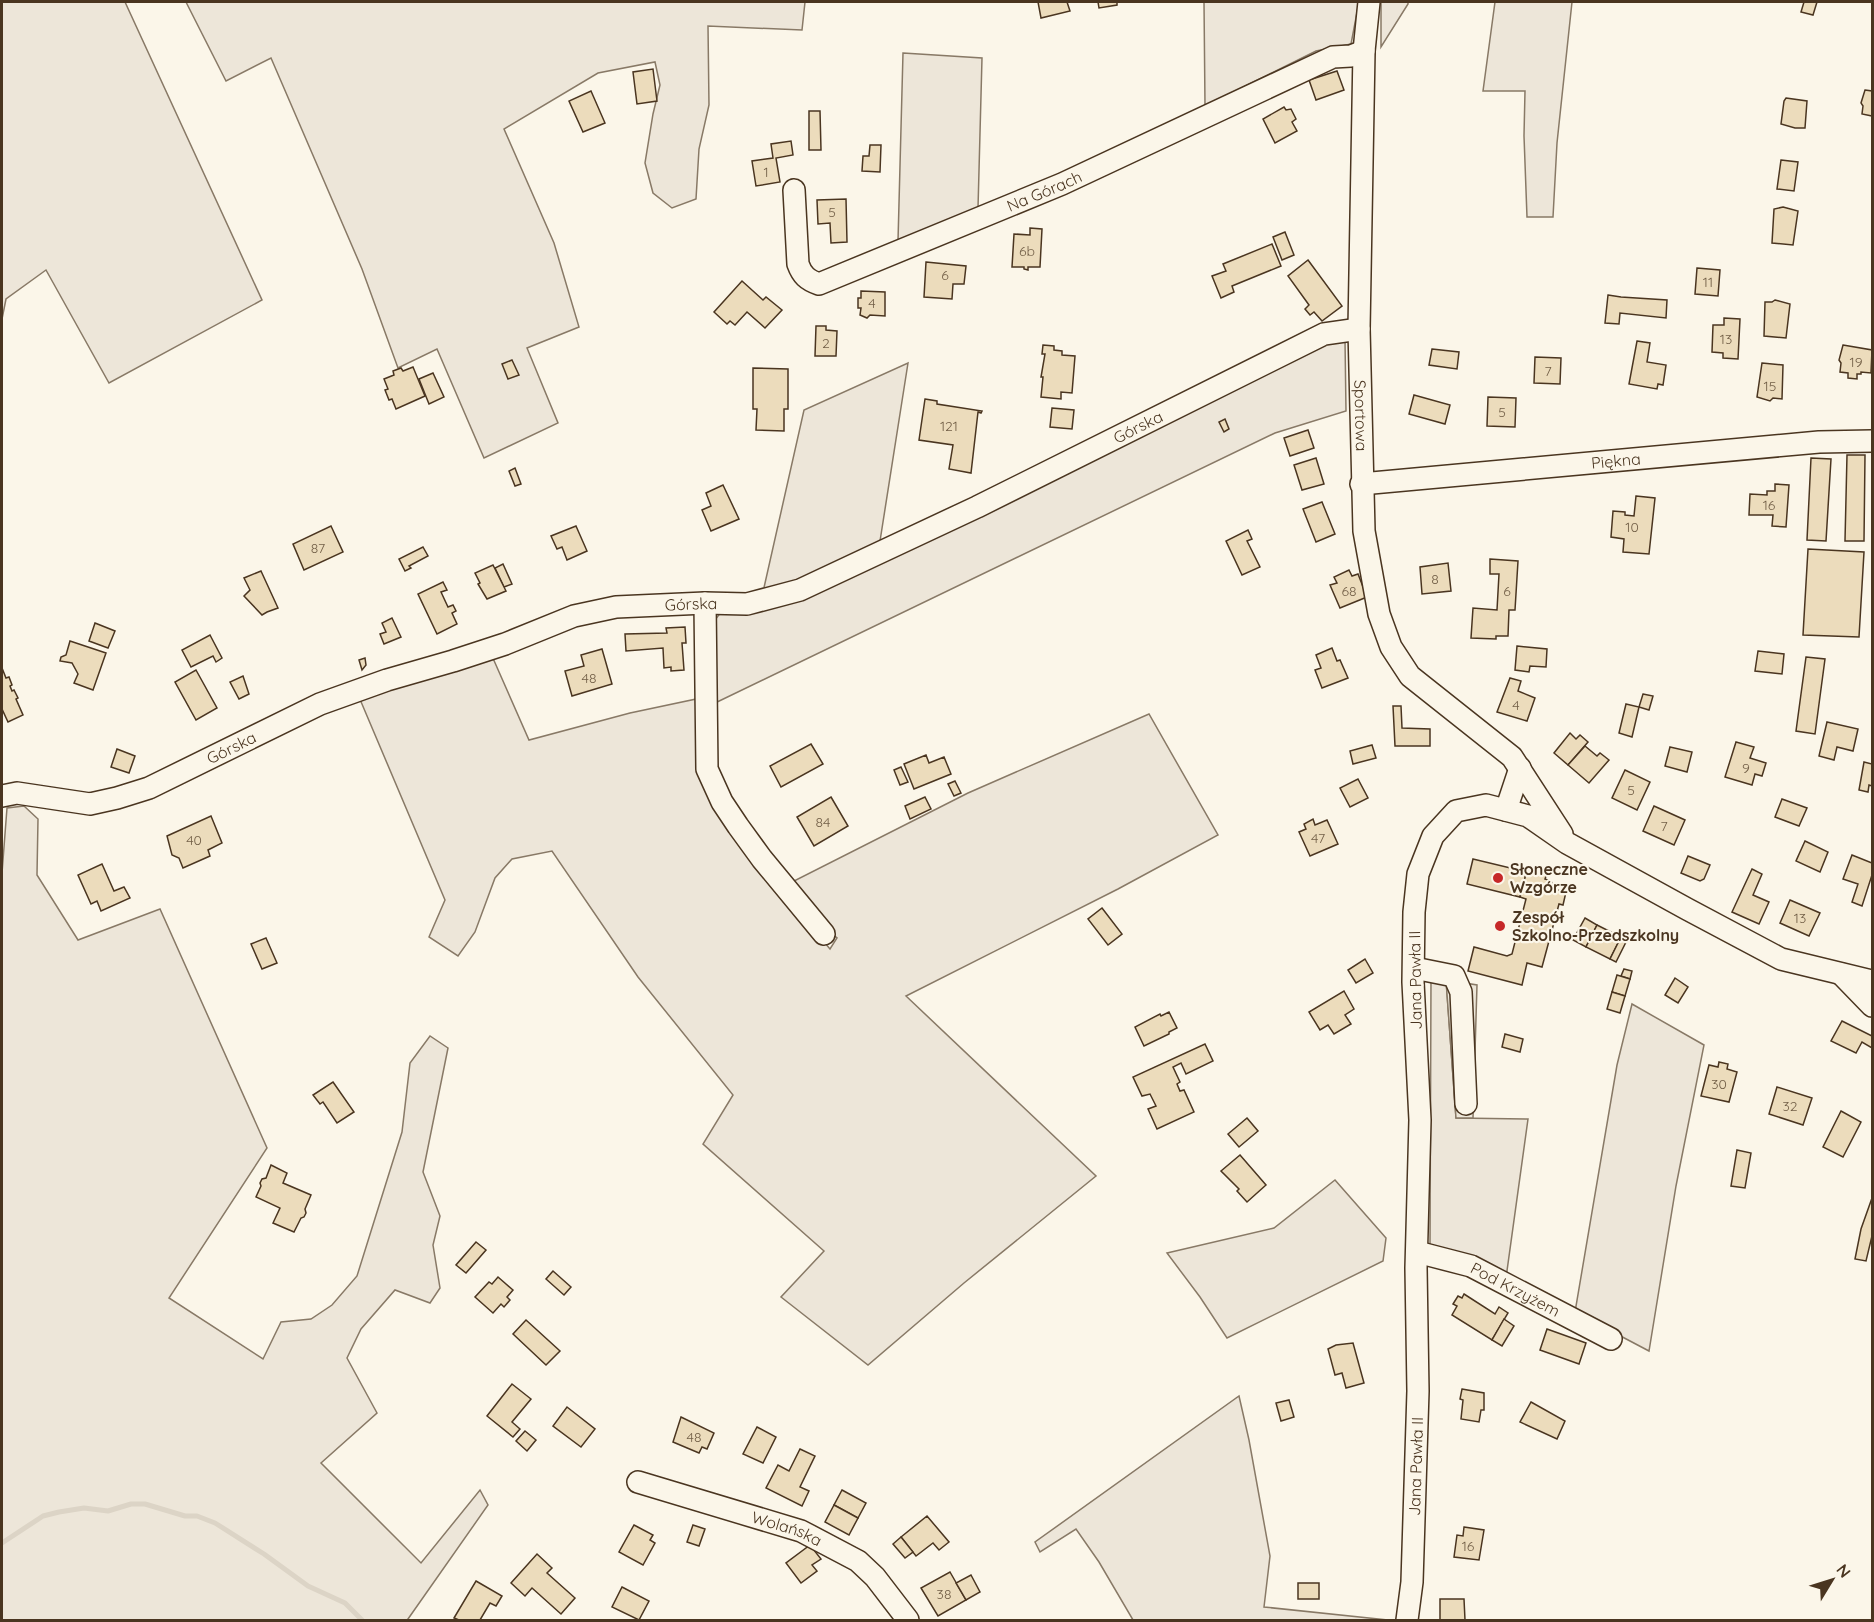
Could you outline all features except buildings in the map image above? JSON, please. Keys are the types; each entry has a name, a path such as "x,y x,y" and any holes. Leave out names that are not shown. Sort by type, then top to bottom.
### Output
{"street":[{"name":"Sportowa","path":"1369,2 1364,51 1359,329 1361,484 1364,531 1377,604 1391,647 1410,676 1512,757 1567,843"},
{"name":"Na Górach","path":"794,190 798,264 801,273 810,281 819,284 1062,184 1333,57 1351,56 1364,51"},
{"name":"Górska","path":"2,796 16,793 90,804 149,788 320,704 387,680 505,644 574,616 616,607 705,603 747,604 800,590 977,507 1324,334 1359,329"},
{"name":"Piękna","path":"1361,484 1819,442 1872,441"},
{"path":"705,603 707,769 722,802 738,826 824,934"},
{"path":"1506,810 1520,768"},
{"name":"Jana Pawła II","path":"1407,1620 1412,1582 1418,1391 1417,1252 1420,1120 1414,912 1418,874 1433,836 1456,811 1486,805 1527,816 1567,843 1781,959 1872,981"},
{"path":"1414,968 1454,976 1461,992 1466,1104"},
{"path":"1841,974 1872,1006"},
{"name":"Pod Krzyżem","path":"1417,1252 1471,1266 1611,1339"},
{"name":"Wolańska","path":"638,1482 801,1531 858,1561 875,1577 908,1620"}],"shaded area":[{"path":"2,2 125,2 262,300 109,383 46,270 6,299 2,319"},
{"path":"186,2 805,2 802,30 708,26 709,105 699,149 696,199 672,208 653,193 645,163 660,85 655,62 598,73 504,129 554,243 579,327 527,348 558,423 484,458 437,349 398,368 362,269 271,58 226,81"},
{"path":"1204,2 1359,2 1351,44 1316,51 1205,106"},
{"path":"1381,2 1408,2 1408,4 1381,47"},
{"path":"1495,2 1572,2 1557,143 1553,217 1527,217 1525,91 1483,91"},
{"path":"903,53 982,58 978,208 898,241"},
{"path":"1329,339 1345,340 1346,411 1275,433 713,704 712,624 721,612 759,611"},
{"path":"908,363 880,541 814,576 763,592 804,410"},
{"path":"492,656 529,740 630,713 701,698 705,781 769,877 830,949 837,938 829,931 792,882 968,793 1149,714 1218,835 1118,889 906,996 1096,1176 964,1283 868,1365 781,1297 824,1251 703,1144 733,1095 638,977 552,851 512,859 495,878 475,932 458,956 429,937 445,900 359,697"},
{"path":"24,806 38,819 37,875 78,940 160,909 267,1148 169,1298 263,1359 281,1322 311,1319 332,1305 357,1276 402,1132 410,1063 430,1036 448,1048 423,1172 440,1216 433,1245 440,1288 430,1303 395,1290 361,1329 347,1358 377,1413 321,1463 421,1563 480,1490 488,1505 409,1620 2,1620 2,873 7,808"},
{"path":"1431,979 1446,980 1456,1118 1528,1119 1506,1278 1430,1245"},
{"path":"1446,980 1477,985 1473,1118 1456,1118"},
{"path":"1632,1004 1704,1045 1676,1186 1649,1351 1575,1312 1617,1065"},
{"path":"1335,1180 1386,1238 1383,1261 1227,1338 1167,1253 1274,1228"},
{"path":"1239,1396 1270,1556 1264,1607 1388,1620 1133,1620 1099,1562 1076,1529 1040,1552 1035,1542"}],"waterway":[{"path":"2,1543 43,1516 84,1508 108,1511 131,1504 145,1504 185,1516 197,1516 215,1523 264,1554 308,1586 345,1603 362,1620"}],"place":[{"name":"Słoneczne Wzgórze","path":"1498,878"},
{"name":"Zespół Szkolno-Przedszkolny","path":"1500,926"}]}
